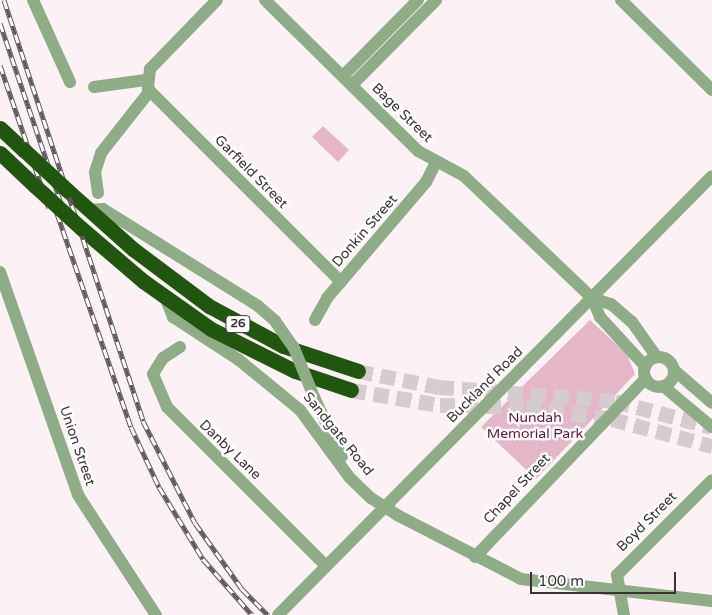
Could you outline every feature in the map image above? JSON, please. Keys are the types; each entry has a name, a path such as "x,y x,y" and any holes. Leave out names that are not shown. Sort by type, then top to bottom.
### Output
{"highway":[{"name":"26","path":"0,128 88,210 209,306 283,346 358,372"},
{"name":"Sandgate Road","path":"0,153 81,228 165,298 252,351 352,390"}],"street":[{"path":"33,0 70,82"},
{"path":"98,193 95,172 101,153 148,86 150,69 217,0"},
{"name":"Bage Street","path":"265,0 418,151 464,176 592,298 600,317 645,372"},
{"path":"347,80 418,0"},
{"path":"347,80 436,0"},
{"path":"620,0 712,90"},
{"path":"94,88 148,86"},
{"name":"Garfield Street","path":"148,86 341,282"},
{"name":"Donkin Street","path":"315,320 341,282 426,182 436,162"},
{"name":"Buckland Road","path":"278,615 712,176"},
{"name":"Sandgate Road","path":"88,210 103,209 258,306 275,321 294,348 339,453 388,504"},
{"name":"Union Street","path":"0,272 78,495 156,615"},
{"name":"Sandgate Road","path":"165,298 173,317 239,360 300,410 340,466 388,504 475,557 536,582 619,592 712,600"},
{"name":"Bage Street","path":"592,298 611,304 632,322 656,356"},
{"name":"Danby Lane","path":"180,347 162,358 153,374 167,407 326,566"},
{"path":"712,403 674,370 666,358 656,356 645,372 712,427"},
{"path":"663,386 672,380 674,370"},
{"name":"Chapel Street","path":"475,557 645,372"},
{"name":"Boyd Street","path":"624,615 616,579 622,569 712,480"}],"green space":[{"path":"323,126 349,150 338,162 312,137"},
{"name":"Nundah Memorial Park","path":"590,320 627,354 635,374 536,479 481,427"}],"tunnel":[{"path":"358,371 439,387 615,401 712,427"},
{"path":"351,390 440,405 526,407 612,419 712,446"}],"railway":[{"path":"4,0 143,421 195,523 242,589 268,615"},
{"path":"0,23 61,203"},
{"path":"0,65 49,208"},
{"path":"51,196 131,427 159,487 203,559 252,615"}]}
